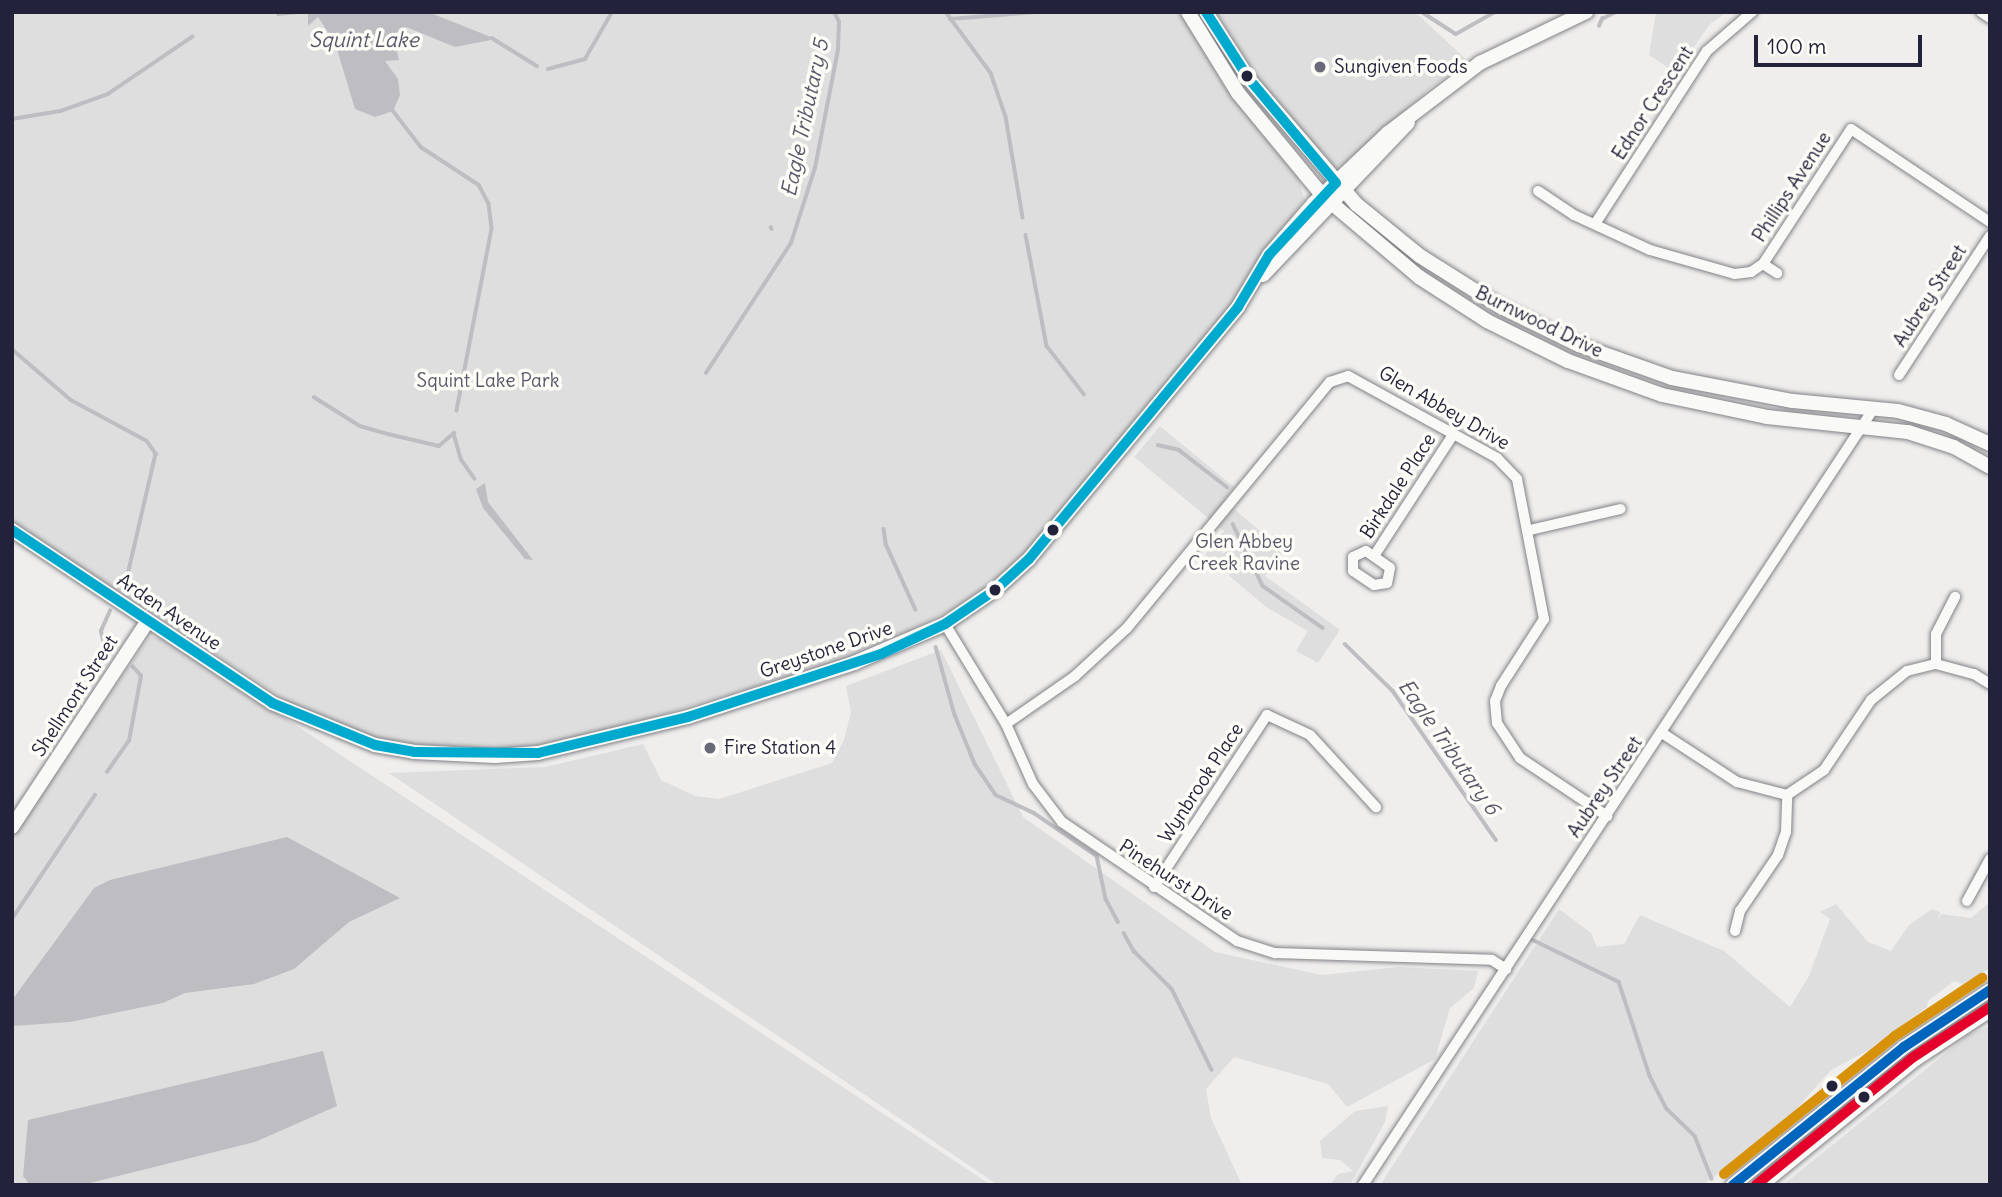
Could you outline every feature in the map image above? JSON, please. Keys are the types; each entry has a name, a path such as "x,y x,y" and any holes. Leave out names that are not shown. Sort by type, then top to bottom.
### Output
{"street":[{"name":"Burnwood Drive","path":"1188,12 1253,113 1326,199 1441,293 1569,361 1662,395 1715,408 1863,426 1931,438 1990,467"},
{"name":"Burnwood Drive","path":"1206,12 1249,79 1339,187 1389,233 1464,285 1539,327 1626,364 1719,389 1923,416 1990,444"},
{"name":"Greystone Drive","path":"307,721 375,745 414,752 538,753 700,713 881,654 945,624 995,590 1029,559 1326,199 1415,114 1489,58 1586,12"},
{"name":"Ednor Crescent","path":"1595,224 1707,51 1752,12"},
{"path":"1981,12 1990,18"},
{"name":"Phillips Avenue","path":"1538,191 1595,224 1650,250 1735,274 1751,272 1763,264 1851,129 1990,222"},
{"name":"Aubrey Street","path":"1899,375 1990,236"},
{"name":"Phillips Avenue","path":"1763,264 1777,273"},
{"name":"Glen Abbey Drive","path":"1006,724 1074,676 1127,628 1330,382 1348,376 1361,380 1509,468 1517,480 1530,530 1544,619 1498,694 1497,723 1520,758 1607,816"},
{"name":"Aubrey Street","path":"1363,1185 1874,408"},
{"name":"Birkdale Place","path":"1374,556 1452,435"},
{"path":"1530,530 1620,509"},
{"name":"Arden Avenue","path":"12,530 147,622 307,721"},
{"path":"1936,664 1936,634 1955,597"},
{"name":"Shellmont Street","path":"12,827 147,622"},
{"name":"Pinehurst Drive","path":"945,624 1006,724 1033,784 1062,822 1237,941 1262,952 1492,960 1506,969"},
{"path":"1662,733 1737,782 1787,795 1824,770 1886,684 1907,671 1936,664 1974,674 1990,684"},
{"name":"Wynbrook Place","path":"1154,887 1267,715 1310,735 1376,807"},
{"path":"1735,931 1740,911 1778,855 1786,832 1787,795"},
{"path":"1967,901 1990,859"},
{"path":"1733,1185 1904,1047 1990,990"},
{"path":"1761,1185 1914,1060 1990,1010"}],"shaded area":[{"name":"Squint Lake Park","path":"12,12 1180,12 1234,100 1299,179 1304,200 1239,295 1047,531 998,578 953,609 860,655 576,740 489,751 437,749 386,741 301,710 12,521"},
{"path":"1216,12 1415,12 1468,61 1430,88 1344,166 1335,167 1268,93"},
{"path":"1656,12 1727,12 1710,24 1676,73 1649,55"},
{"name":"Glen Abbey Creek Ravine","path":"1160,426 1234,487 1224,500 1284,552 1265,576 1340,630 1318,663 1296,651 1308,631 1266,607 1205,555 1224,531 1134,457"},
{"path":"149,637 164,638 991,1185 12,1185 12,838"},
{"path":"941,650 1023,817 1215,952 1322,975 1399,967 1478,971 1474,988 1450,1008 1435,1059 1347,1107 1328,1084 1234,1057 1206,1089 1211,1118 1242,1185 998,1185 389,773 545,767 643,744 661,780 695,796 719,799 832,763 844,740 851,712 846,686"},
{"path":"1990,902 1990,968 1963,984 1954,981 1928,1001 1927,1007 1867,1051 1831,1070 1783,1124 1703,1185 1380,1185 1559,909 1591,933 1597,947 1624,944 1640,915 1724,951 1790,1007 1809,976 1830,919 1820,912 1836,904 1868,942 1891,951 1909,925 1932,909 1940,912 1938,919 1941,914 1971,918"},
{"path":"1990,1026 1990,1185 1783,1185 1968,1035"},
{"path":"1388,1106 1385,1122 1350,1185 1330,1185 1338,1174 1353,1171 1340,1160 1322,1158 1320,1141 1355,1111"}],"water":[{"name":"Squint Lake","path":"276,12 428,12 496,39 455,47 406,27 393,35 399,60 385,61 398,79 400,95 393,111 375,117 355,109 335,43 318,17 308,26 308,13 277,16"},
{"path":"485,483 488,502 533,560 525,559 483,508 476,489"},
{"path":"287,837 400,898 349,922 294,969 254,984 185,993 163,1003 70,1022 12,1026 12,1000 94,888 110,880"},
{"path":"323,1051 337,1106 255,1142 82,1185 30,1185 23,1176 28,1120"}],"waterway":[{"path":"548,69 585,59 612,12"},
{"name":"Eagle Tributary 5","path":"706,373 791,243 815,168 838,50 839,22 834,12"},
{"name":"Eagle Tributary 6","path":"946,12 991,73 1006,117 1023,218"},
{"path":"950,19 1035,12"},
{"path":"1422,12 1456,34 1495,12"},
{"path":"1599,26 1602,19 1616,12"},
{"path":"12,119 61,111 108,94 192,37"},
{"path":"492,38 537,66"},
{"path":"391,108 421,147 479,185 489,204 492,229 457,411"},
{"name":"Eagle Tributary 6","path":"1026,235 1047,346 1084,394"},
{"path":"12,349 71,400 147,441 156,454 126,584"},
{"path":"314,397 360,426 388,434 439,446 454,433"},
{"path":"454,434 461,459 475,479"},
{"name":"Eagle Tributary 6","path":"1158,445 1179,450 1227,487"},
{"name":"Eagle Tributary 6","path":"1233,524 1263,586 1323,628"},
{"name":"Eagle Tributary 5","path":"884,529 886,544 916,610"},
{"path":"105,649 101,631 110,611"},
{"name":"Eagle Tributary 6","path":"1345,644 1393,691 1496,840"},
{"name":"Eagle Tributary 5","path":"936,647 955,715 975,764 996,795 1034,813 1097,856 1106,899 1118,922"},
{"path":"107,772 129,741 141,676 133,667"},
{"path":"12,919 95,795"},
{"path":"1124,933 1134,951 1172,989 1212,1070"},
{"path":"1531,939 1619,982 1650,1076 1666,1108 1695,1136 1712,1179"}],"transit line":[{"path":"12,530 272,703 375,745 414,752 538,753 688,717 881,654 945,624 995,590 1029,559 1238,307 1269,255 1336,183 1249,79 1206,12"},
{"path":"1724,1174 1895,1036 1982,978"},
{"path":"1733,1185 1904,1047 1990,990"},
{"path":"1756,1185 1912,1058 1990,1007"}],"place":[{"name":"Sungiven Foods","path":"1320,67"},
{"name":"Fire Station 4","path":"710,748"}]}
